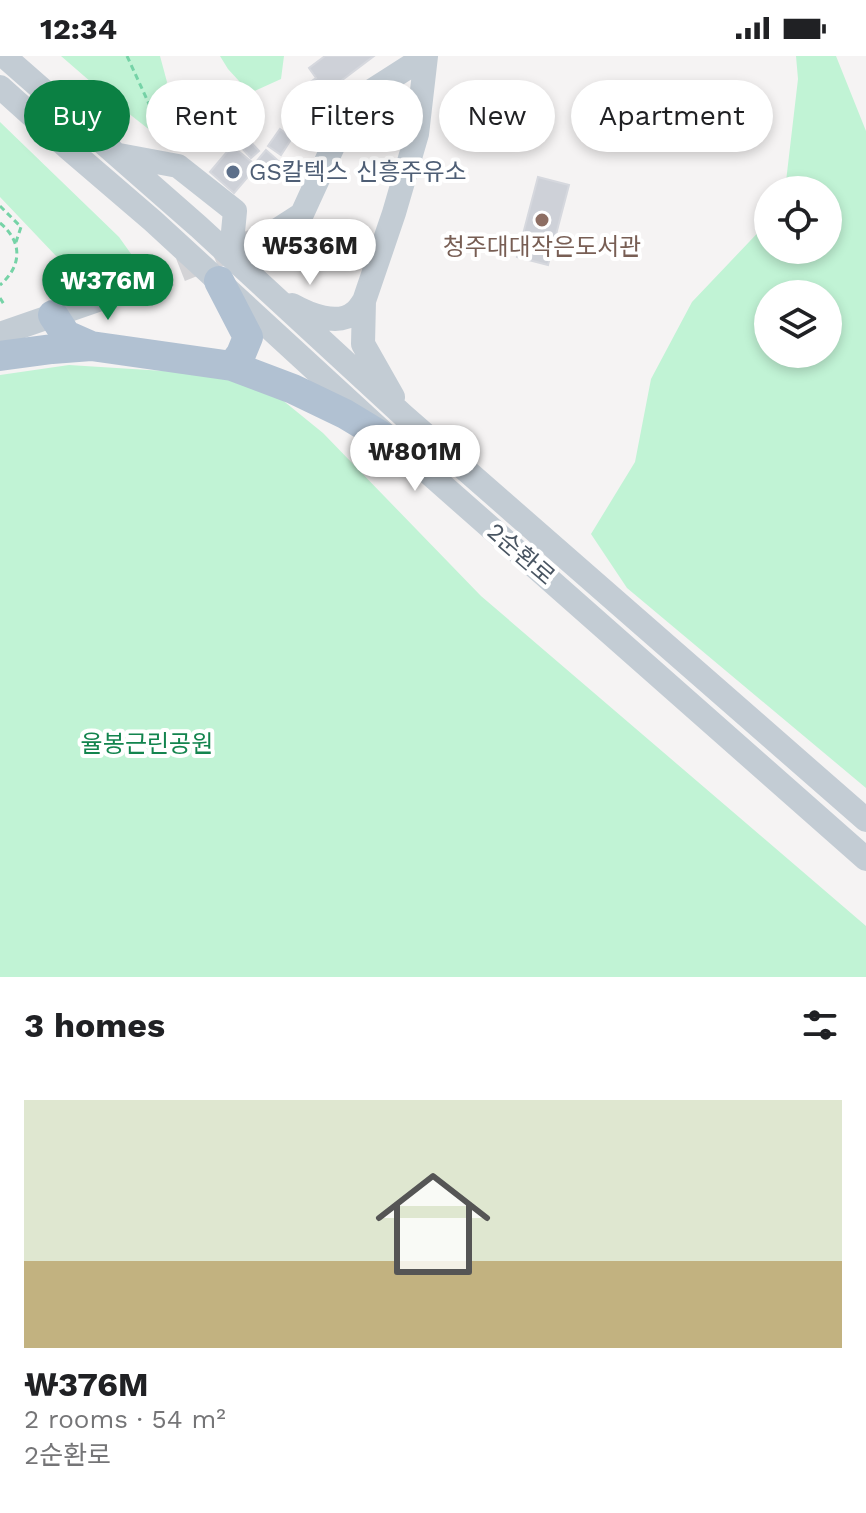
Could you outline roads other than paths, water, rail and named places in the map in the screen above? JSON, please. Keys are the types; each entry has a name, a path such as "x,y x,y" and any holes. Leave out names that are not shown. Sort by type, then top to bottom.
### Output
{"main road":[{"path":"229,272 248,337 232,366"},
{"path":"53,315 66,335 91,346"},
{"path":"0,356 91,346 232,366 306,395 398,446"}],"street":[{"name":"2순환로","path":"4,56 115,155 398,446 866,859"},
{"path":"271,234 302,214 346,118 371,91 426,56"},
{"path":"404,416 363,344 364,301 417,134 426,56"},
{"name":"2순환로","path":"0,87 229,272 263,288 404,416 866,820"},
{"path":"115,155 178,166 235,211 229,272"},
{"path":"0,334 147,283"},
{"path":"263,288 308,314 332,318 353,314 364,301"}],"tunnel":[{"path":"147,283 271,234"}],"place":[{"name":"GS칼텍스 신흥주유소","path":"233,172"},
{"name":"청주대대작은도서관","path":"542,220"}],"park label":[{"name":"율봉근린공원","path":"147,744"}]}
